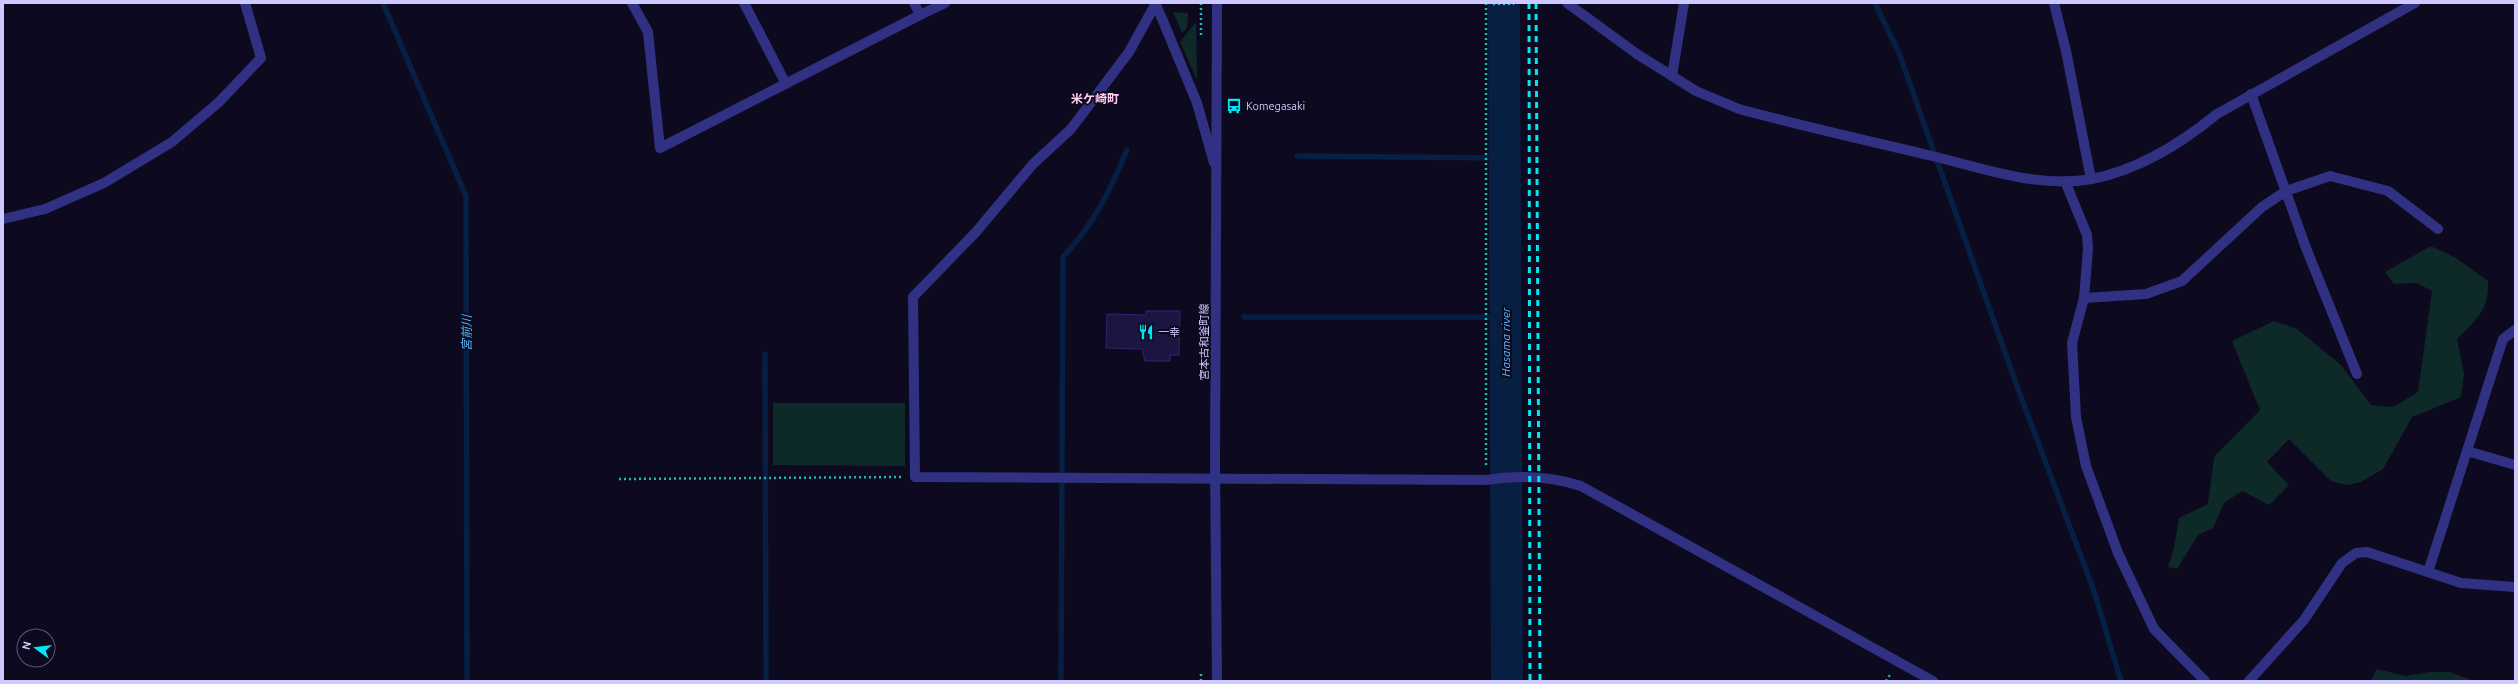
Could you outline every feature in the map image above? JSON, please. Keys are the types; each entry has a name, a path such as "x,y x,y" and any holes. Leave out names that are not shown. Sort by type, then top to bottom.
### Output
{"street":[{"path":"3,219 45,209 104,183 172,142 219,102 261,58 245,3"},
{"path":"632,3 648,32 660,148 945,3"},
{"path":"744,3 786,84"},
{"path":"914,3 920,15"},
{"name":"宮本古和釜町線","path":"1217,3 1215,479 1217,681"},
{"path":"1567,3 1637,54 1696,91 1739,109 2037,181 2091,179 2127,170 2151,159 2196,131 2216,114 2415,3"},
{"path":"1672,76 1684,3"},
{"path":"2054,3 2066,51 2091,179"},
{"path":"1156,4 1197,103 1216,172"},
{"path":"1156,4 1129,52 1071,129 1032,164 976,232 913,297 915,476 1215,479 1517,478 1564,480 1581,486 1933,681"},
{"path":"2250,94 2306,248 2357,374"},
{"path":"2084,298 2146,294 2182,281 2236,229 2286,191 2330,176 2388,191 2438,229"},
{"path":"2065,181 2087,235 2089,260 2084,298 2072,343 2076,417 2086,466 2118,552 2154,629 2205,681"},
{"path":"2428,572 2503,339 2515,330"},
{"path":"2467,450 2515,465"},
{"path":"2249,681 2304,620 2342,562 2356,553 2367,552 2461,583 2515,587"}],"path":[{"path":"1486,3 1490,479"},
{"path":"1493,4 1514,4"},
{"path":"619,479 915,476"}],"green space":[{"path":"1173,12 1188,13 1187,28 1182,33"},
{"path":"1196,22 1197,80 1180,42"},
{"path":"2431,246 2456,258 2488,281 2488,291 2484,307 2476,319 2457,339 2464,374 2461,397 2412,417 2383,469 2361,482 2347,485 2331,481 2289,439 2267,462 2289,485 2269,505 2242,491 2224,503 2213,528 2198,535 2177,569 2168,567 2174,548 2179,518 2208,504 2214,457 2260,410 2232,341 2274,321 2297,329 2341,365 2371,405 2393,407 2418,392 2432,291 2417,283 2394,284 2385,272"},
{"path":"773,403 905,403 905,466 773,465"},
{"path":"2377,669 2405,676 2430,672 2450,672 2474,681 2371,681"}],"building":[{"path":"1146,311 1180,311 1179,355 1170,355 1170,361 1145,361 1142,349 1106,348 1107,314 1146,315"}],"waterway":[{"name":"宮前川","path":"383,3 466,196 467,681"},
{"name":"Hasama river","path":"1504,3 1507,681"},
{"path":"1875,3 1899,53 2018,389 2094,591 2121,681"},
{"path":"1061,681 1063,257 1084,232 1100,206 1127,150"},
{"path":"1297,156 1504,158"},
{"path":"1244,317 1505,317"},
{"path":"765,354 766,681"}],"railway":[{"path":"1529,3 1530,681"},
{"path":"1536,3 1540,681"}],"place":[{"name":"Komegasaki","path":"1234,106"},
{"name":"一幸","path":"1146,332"}],"district":[{"name":"米ケ崎町","path":"1095,98"}]}
